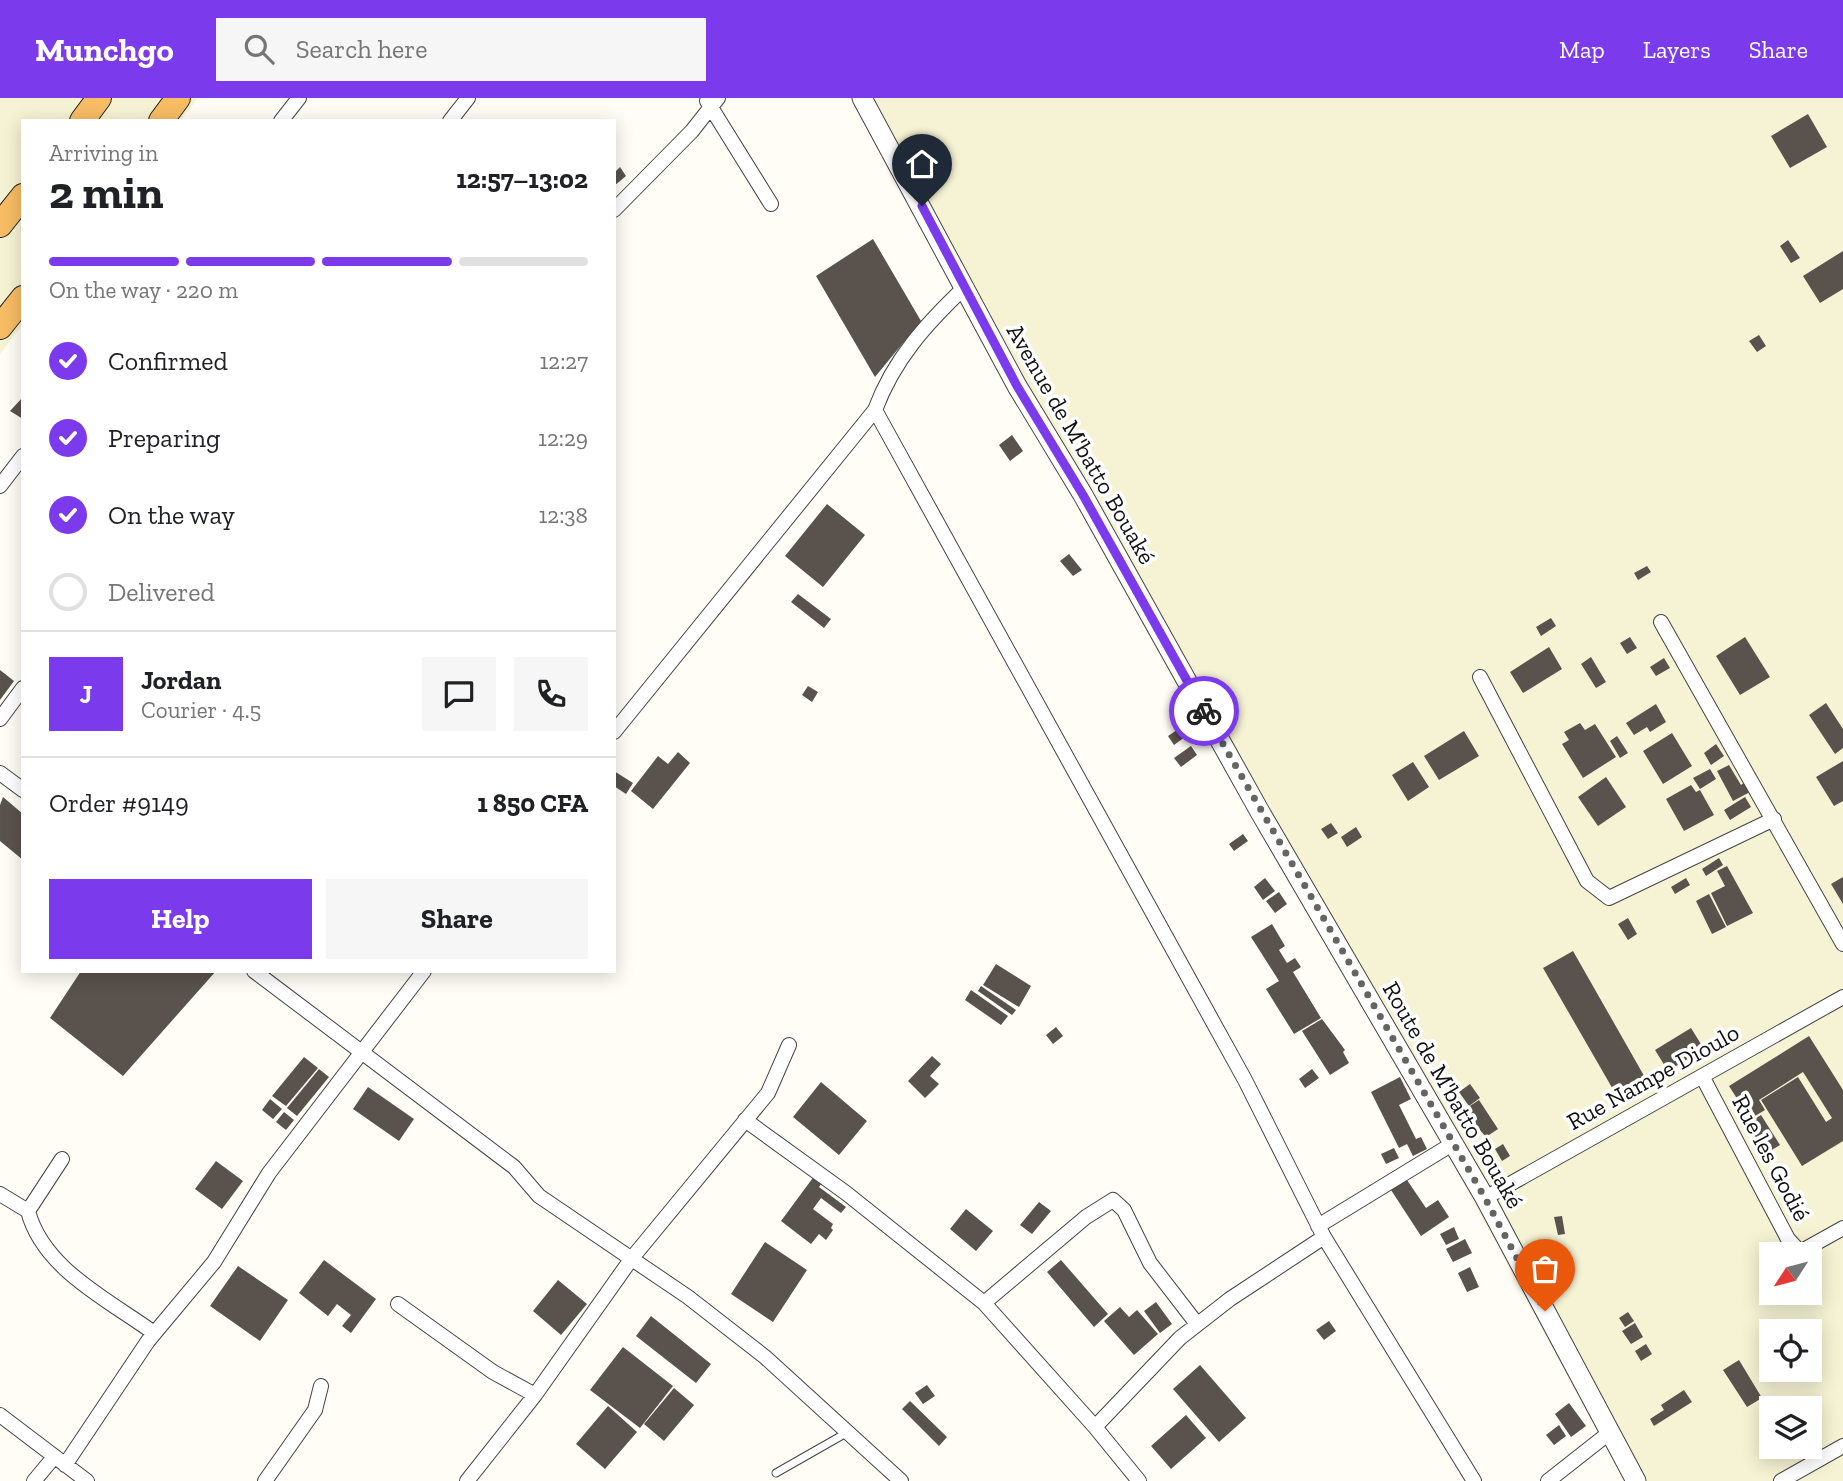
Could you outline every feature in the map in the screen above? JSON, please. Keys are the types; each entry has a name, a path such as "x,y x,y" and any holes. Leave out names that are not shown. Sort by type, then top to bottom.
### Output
{"highway":[{"path":"83,119 99,98"},
{"path":"162,119 178,98"},
{"path":"0,225 21,199"},
{"path":"0,327 21,301"}],"street":[{"path":"283,119 299,98"},
{"path":"452,119 468,98"},
{"name":"Avenue de M'batto Bouaké","path":"862,98 1017,386 1083,495 1261,812"},
{"path":"616,208 692,131 711,101 771,204"},
{"path":"616,730 876,410 887,381 923,327 965,287"},
{"path":"876,410 1239,1068 1321,1231 1474,1481"},
{"path":"0,486 21,459"},
{"path":"1661,622 1843,944"},
{"path":"1480,677 1587,881 1609,898 1774,820"},
{"path":"0,719 21,691"},
{"path":"0,773 21,789"},
{"name":"Route de M'batto Bouaké","path":"1261,812 1485,1198 1636,1481"},
{"path":"257,973 514,1167 539,1196 632,1258 765,1357 901,1481"},
{"path":"34,1481 60,1461 155,1333 214,1262 269,1173 422,973"},
{"name":"Rue Nampe Dioulo","path":"1485,1198 1843,997"},
{"path":"467,1481 535,1395 632,1258 768,1093 789,1045"},
{"name":"Rue les Godié","path":"1702,1076 1788,1239 1800,1252 1843,1228"},
{"path":"745,1120 846,1193 984,1303 1095,1427 1139,1481"},
{"path":"1095,1427 1180,1338 1197,1324 1321,1231 1454,1143"},
{"path":"62,1158 28,1210 31,1223 55,1262 155,1333"},
{"path":"0,1194 28,1210"},
{"path":"984,1303 1086,1217 1113,1200 1124,1210 1150,1263 1197,1324"},
{"path":"398,1304 493,1372 535,1395"},
{"path":"265,1481 315,1410 321,1386"},
{"path":"0,1415 88,1481"},
{"path":"1549,1481 1609,1433"},
{"path":"1781,1481 1843,1446"}],"lane":[{"path":"776,1473 849,1432"}],"shaded area":[{"path":"0,98 198,98 182,119 21,119 21,327 0,354"},
{"path":"852,98 1843,98 1843,1481 1624,1481 1403,1071 1169,672"}],"building":[{"path":"1808,114 1827,147 1790,168 1771,136"},
{"path":"620,167 626,176 616,184 616,171"},
{"path":"873,239 921,321 875,377 816,276"},
{"path":"1788,240 1800,258 1791,263 1780,246"},
{"path":"1843,251 1843,289 1820,303 1803,276"},
{"path":"1759,335 1766,346 1757,352 1749,341"},
{"path":"21,399 21,418 10,411"},
{"path":"1012,435 1023,451 1010,461 999,445"},
{"path":"827,504 865,535 823,587 785,556"},
{"path":"1069,554 1082,570 1073,576 1060,561"},
{"path":"1647,566 1651,572 1638,580 1634,573"},
{"path":"798,594 831,619 824,628 791,602"},
{"path":"1551,618 1556,626 1541,636 1536,627"},
{"path":"1630,637 1637,648 1627,654 1620,643"},
{"path":"1745,637 1770,677 1740,695 1716,656"},
{"path":"1549,647 1562,669 1523,693 1510,672"},
{"path":"1591,657 1606,682 1596,688 1581,664"},
{"path":"1664,658 1670,668 1656,676 1650,667"},
{"path":"0,670 14,681 0,700"},
{"path":"808,686 818,692 812,702 802,695"},
{"path":"1826,703 1843,729 1843,748 1835,754 1809,715"},
{"path":"1656,704 1666,722 1650,732 1647,727 1634,735 1626,723"},
{"path":"1580,723 1585,730 1595,724 1616,757 1583,778 1562,744 1569,740 1564,732"},
{"path":"1183,726 1189,734 1174,745 1168,736"},
{"path":"1464,731 1479,756 1439,780 1424,756"},
{"path":"1672,733 1692,766 1663,784 1643,751"},
{"path":"1617,736 1628,753 1620,758 1610,741"},
{"path":"1716,744 1724,756 1711,765 1704,753"},
{"path":"1191,746 1197,755 1181,767 1174,758"},
{"path":"678,752 690,763 653,809 631,791 658,756 668,764"},
{"path":"1843,761 1843,801 1834,806 1816,777"},
{"path":"1413,762 1429,787 1408,801 1392,775"},
{"path":"1729,765 1741,785 1745,782 1750,792 1733,801 1717,771"},
{"path":"1710,769 1716,779 1700,789 1693,778"},
{"path":"616,772 633,783 626,794 616,787"},
{"path":"1606,777 1626,807 1598,826 1578,797"},
{"path":"1691,785 1696,792 1700,790 1714,815 1684,831 1666,799"},
{"path":"3,797 21,812 21,858 0,841 0,805"},
{"path":"1745,797 1751,807 1730,820 1724,810"},
{"path":"1331,823 1338,833 1328,839 1321,829"},
{"path":"1356,827 1362,837 1347,847 1341,837"},
{"path":"1243,834 1248,841 1234,851 1229,844"},
{"path":"1719,858 1723,865 1706,876 1702,869"},
{"path":"1727,866 1753,913 1727,926 1711,893 1725,886 1717,871"},
{"path":"1843,877 1843,904 1831,884"},
{"path":"1265,878 1275,891 1263,900 1254,887"},
{"path":"1686,878 1690,885 1675,894 1671,887"},
{"path":"1279,892 1287,904 1275,913 1266,901"},
{"path":"1709,894 1726,927 1712,934 1696,901"},
{"path":"1628,918 1637,934 1628,940 1618,924"},
{"path":"1272,924 1285,946 1279,950 1287,963 1295,958 1301,967 1293,972 1321,1018 1294,1034 1266,989 1279,981 1251,937"},
{"path":"1573,951 1647,1081 1618,1098 1543,968"},
{"path":"996,964 1031,986 1019,1007 983,985"},
{"path":"80,973 214,973 123,1076 50,1018"},
{"path":"981,986 1016,1010 1012,1015 978,991"},
{"path":"971,990 1008,1016 1001,1025 965,1000"},
{"path":"1322,1019 1345,1050 1343,1052 1349,1063 1330,1075 1302,1031"},
{"path":"1056,1027 1063,1036 1053,1044 1046,1035"},
{"path":"1691,1028 1704,1049 1668,1071 1655,1050"},
{"path":"1809,1036 1843,1090 1843,1141 1802,1166 1761,1100 1798,1077 1826,1122 1832,1118 1803,1072 1759,1100 1765,1110 1750,1119 1729,1086"},
{"path":"932,1056 941,1064 930,1076 939,1084 925,1098 908,1081"},
{"path":"304,1057 318,1068 286,1106 272,1096"},
{"path":"319,1069 329,1077 297,1116 287,1108"},
{"path":"1312,1069 1319,1078 1305,1088 1299,1079"},
{"path":"1400,1077 1411,1099 1399,1105 1416,1139 1421,1137 1427,1149 1413,1156 1407,1144 1399,1148 1371,1092"},
{"path":"821,1082 867,1121 839,1155 793,1117"},
{"path":"1470,1084 1480,1098 1469,1106 1459,1092"},
{"path":"368,1087 414,1119 399,1141 353,1109"},
{"path":"270,1099 282,1109 273,1119 262,1110"},
{"path":"1479,1100 1498,1129 1486,1137 1471,1120 1474,1117 1471,1113 1466,1117 1462,1111"},
{"path":"284,1112 294,1120 286,1130 276,1122"},
{"path":"1761,1115 1780,1145 1765,1154 1747,1124"},
{"path":"1503,1144 1510,1156 1502,1161 1495,1149"},
{"path":"1394,1148 1399,1158 1386,1164 1381,1154"},
{"path":"216,1161 243,1181 222,1209 195,1189"},
{"path":"815,1175 823,1181 819,1187 846,1207 841,1213 821,1198 813,1209 833,1224 833,1230 826,1240 819,1234 811,1244 781,1221"},
{"path":"1407,1180 1426,1208 1438,1200 1449,1217 1421,1236 1391,1190"},
{"path":"1039,1202 1051,1211 1032,1234 1020,1225"},
{"path":"966,1209 993,1231 976,1251 950,1229"},
{"path":"1562,1216 1565,1234 1558,1235 1554,1217"},
{"path":"1454,1227 1459,1239 1446,1245 1440,1234"},
{"path":"1465,1239 1472,1253 1453,1262 1446,1249"},
{"path":"765,1242 807,1270 773,1322 731,1294"},
{"path":"324,1260 376,1299 351,1333 342,1326 351,1315 337,1304 328,1316 299,1293"},
{"path":"1061,1260 1108,1314 1094,1327 1047,1272"},
{"path":"238,1266 288,1300 260,1341 210,1306"},
{"path":"1470,1267 1479,1287 1467,1292 1458,1273"},
{"path":"558,1280 587,1304 561,1335 533,1311"},
{"path":"1156,1302 1172,1324 1160,1333 1144,1311"},
{"path":"1120,1307 1129,1317 1137,1310 1158,1334 1134,1355 1104,1321"},
{"path":"1628,1312 1634,1321 1625,1327 1619,1318"},
{"path":"651,1316 711,1364 696,1383 636,1336"},
{"path":"1329,1321 1336,1331 1324,1340 1316,1330"},
{"path":"1635,1323 1643,1337 1631,1344 1622,1331"},
{"path":"1646,1344 1652,1354 1641,1361 1635,1351"},
{"path":"623,1347 673,1386 640,1428 590,1390"},
{"path":"1739,1360 1761,1396 1759,1400 1747,1407 1723,1370"},
{"path":"1200,1365 1246,1418 1219,1442 1173,1389"},
{"path":"927,1385 935,1396 923,1404 915,1393"},
{"path":"674,1388 694,1405 664,1441 644,1424"},
{"path":"1684,1390 1692,1402 1654,1426 1650,1419 1664,1410 1661,1405"},
{"path":"910,1401 947,1437 939,1446 902,1409"},
{"path":"1569,1403 1586,1426 1571,1437 1555,1414"},
{"path":"608,1406 637,1432 605,1469 576,1444"},
{"path":"1186,1415 1206,1438 1171,1469 1151,1446"},
{"path":"1559,1425 1566,1436 1554,1445 1546,1435"}],"way so far":[{"path":"1204,711 1485,1198 1545,1311"}],"route":[{"path":"922,206 1017,386 1083,495 1204,711"}]}
